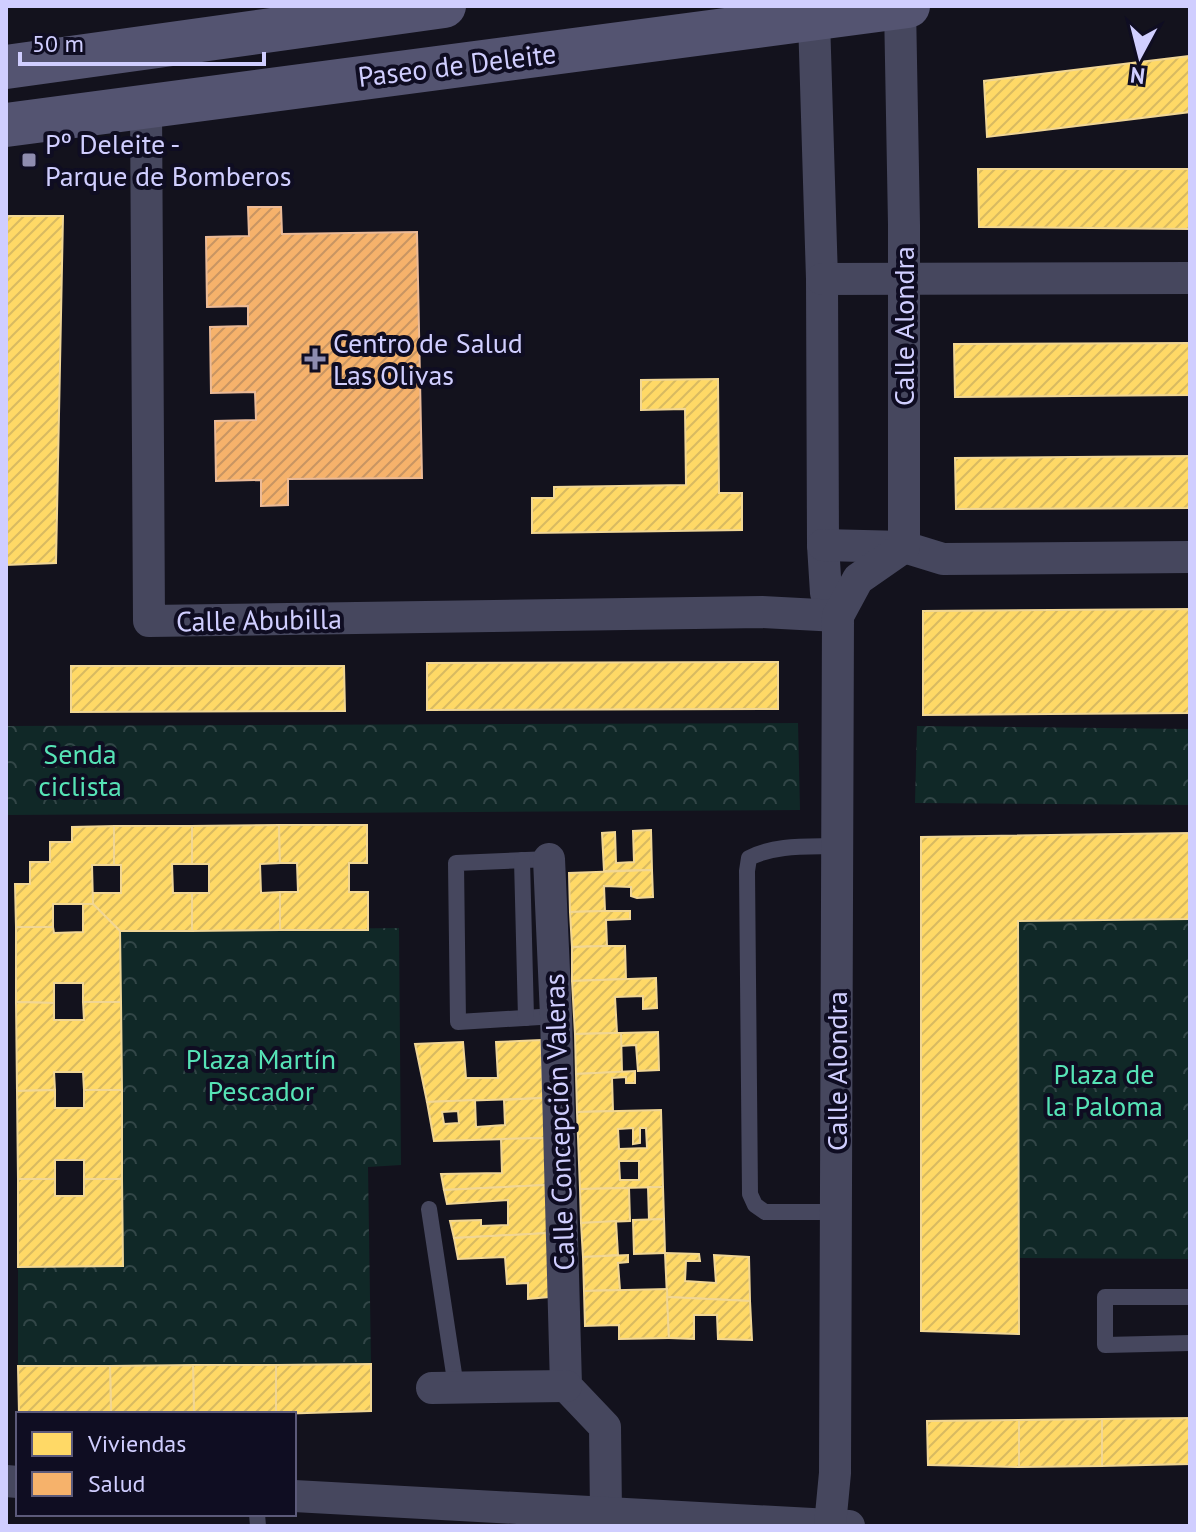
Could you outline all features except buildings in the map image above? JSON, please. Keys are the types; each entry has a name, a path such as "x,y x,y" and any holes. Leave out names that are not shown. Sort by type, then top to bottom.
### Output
{"main road":[{"path":"6,67 444,6"},
{"name":"Paseo de Deleite","path":"6,125 816,12 908,6"}],"street":[{"name":"Calle Alondra","path":"838,616 858,579 904,547 900,6"},
{"name":"Calle Alondra","path":"816,12 822,279 823,545 826,593 838,616 835,1473 830,1525"},
{"name":"Calle Abubilla","path":"146,105 149,621 762,612 838,616"},
{"path":"822,279 1190,278"},
{"path":"823,545 904,547 943,559 1190,557"},
{"name":"Calle Concepción Valeras","path":"535,860 541,1017 566,1386"},
{"path":"444,1388 566,1386 605,1427 606,1513"},
{"path":"296,1496 606,1513 650,1521 849,1526"}],"lane":[{"path":"836,1212 765,1212 755,1205 750,1194 747,871 749,858 757,854 785,847 838,846"},
{"path":"535,860 456,863 458,1022 541,1017"},
{"path":"429,1209 444,1388"},
{"path":"1190,1297 1105,1297 1105,1345 1190,1343"}],"green space":[{"name":"Senda ciclista","path":"798,723 800,810 6,815 6,726"},
{"path":"917,726 1190,729 1190,805 915,803"},
{"name":"Plaza de la Paloma","path":"1190,919 1190,1259 1019,1258 1018,921"},
{"name":"Plaza Martín Pescador","path":"399,928 401,1165 368,1167 371,1364 18,1366 18,1267 122,1266 120,931"}],"place":[{"name":"Pº Deleite - Parque de Bomberos","path":"29,160"},
{"name":"Centro de Salud Las Olivas","path":"315,359"}]}
